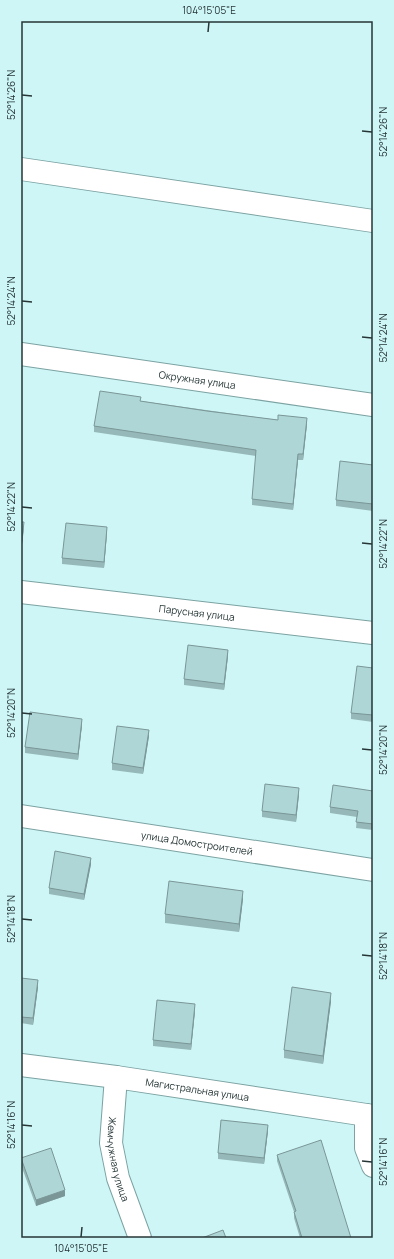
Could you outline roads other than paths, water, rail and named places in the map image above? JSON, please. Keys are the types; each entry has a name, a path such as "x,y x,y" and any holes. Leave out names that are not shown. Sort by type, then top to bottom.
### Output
{"street":[{"path":"21,169 373,220"},
{"name":"Окружная улица","path":"21,354 373,405"},
{"name":"Парусная улица","path":"21,592 373,633"},
{"name":"улица Домостроителей","path":"21,816 373,870"},
{"name":"Магистральная улица","path":"21,1065 116,1077 370,1115"},
{"name":"Жемчужная улица","path":"116,1077 111,1143 118,1178 140,1238"},
{"path":"370,1115 366,1148 373,1166"}]}
